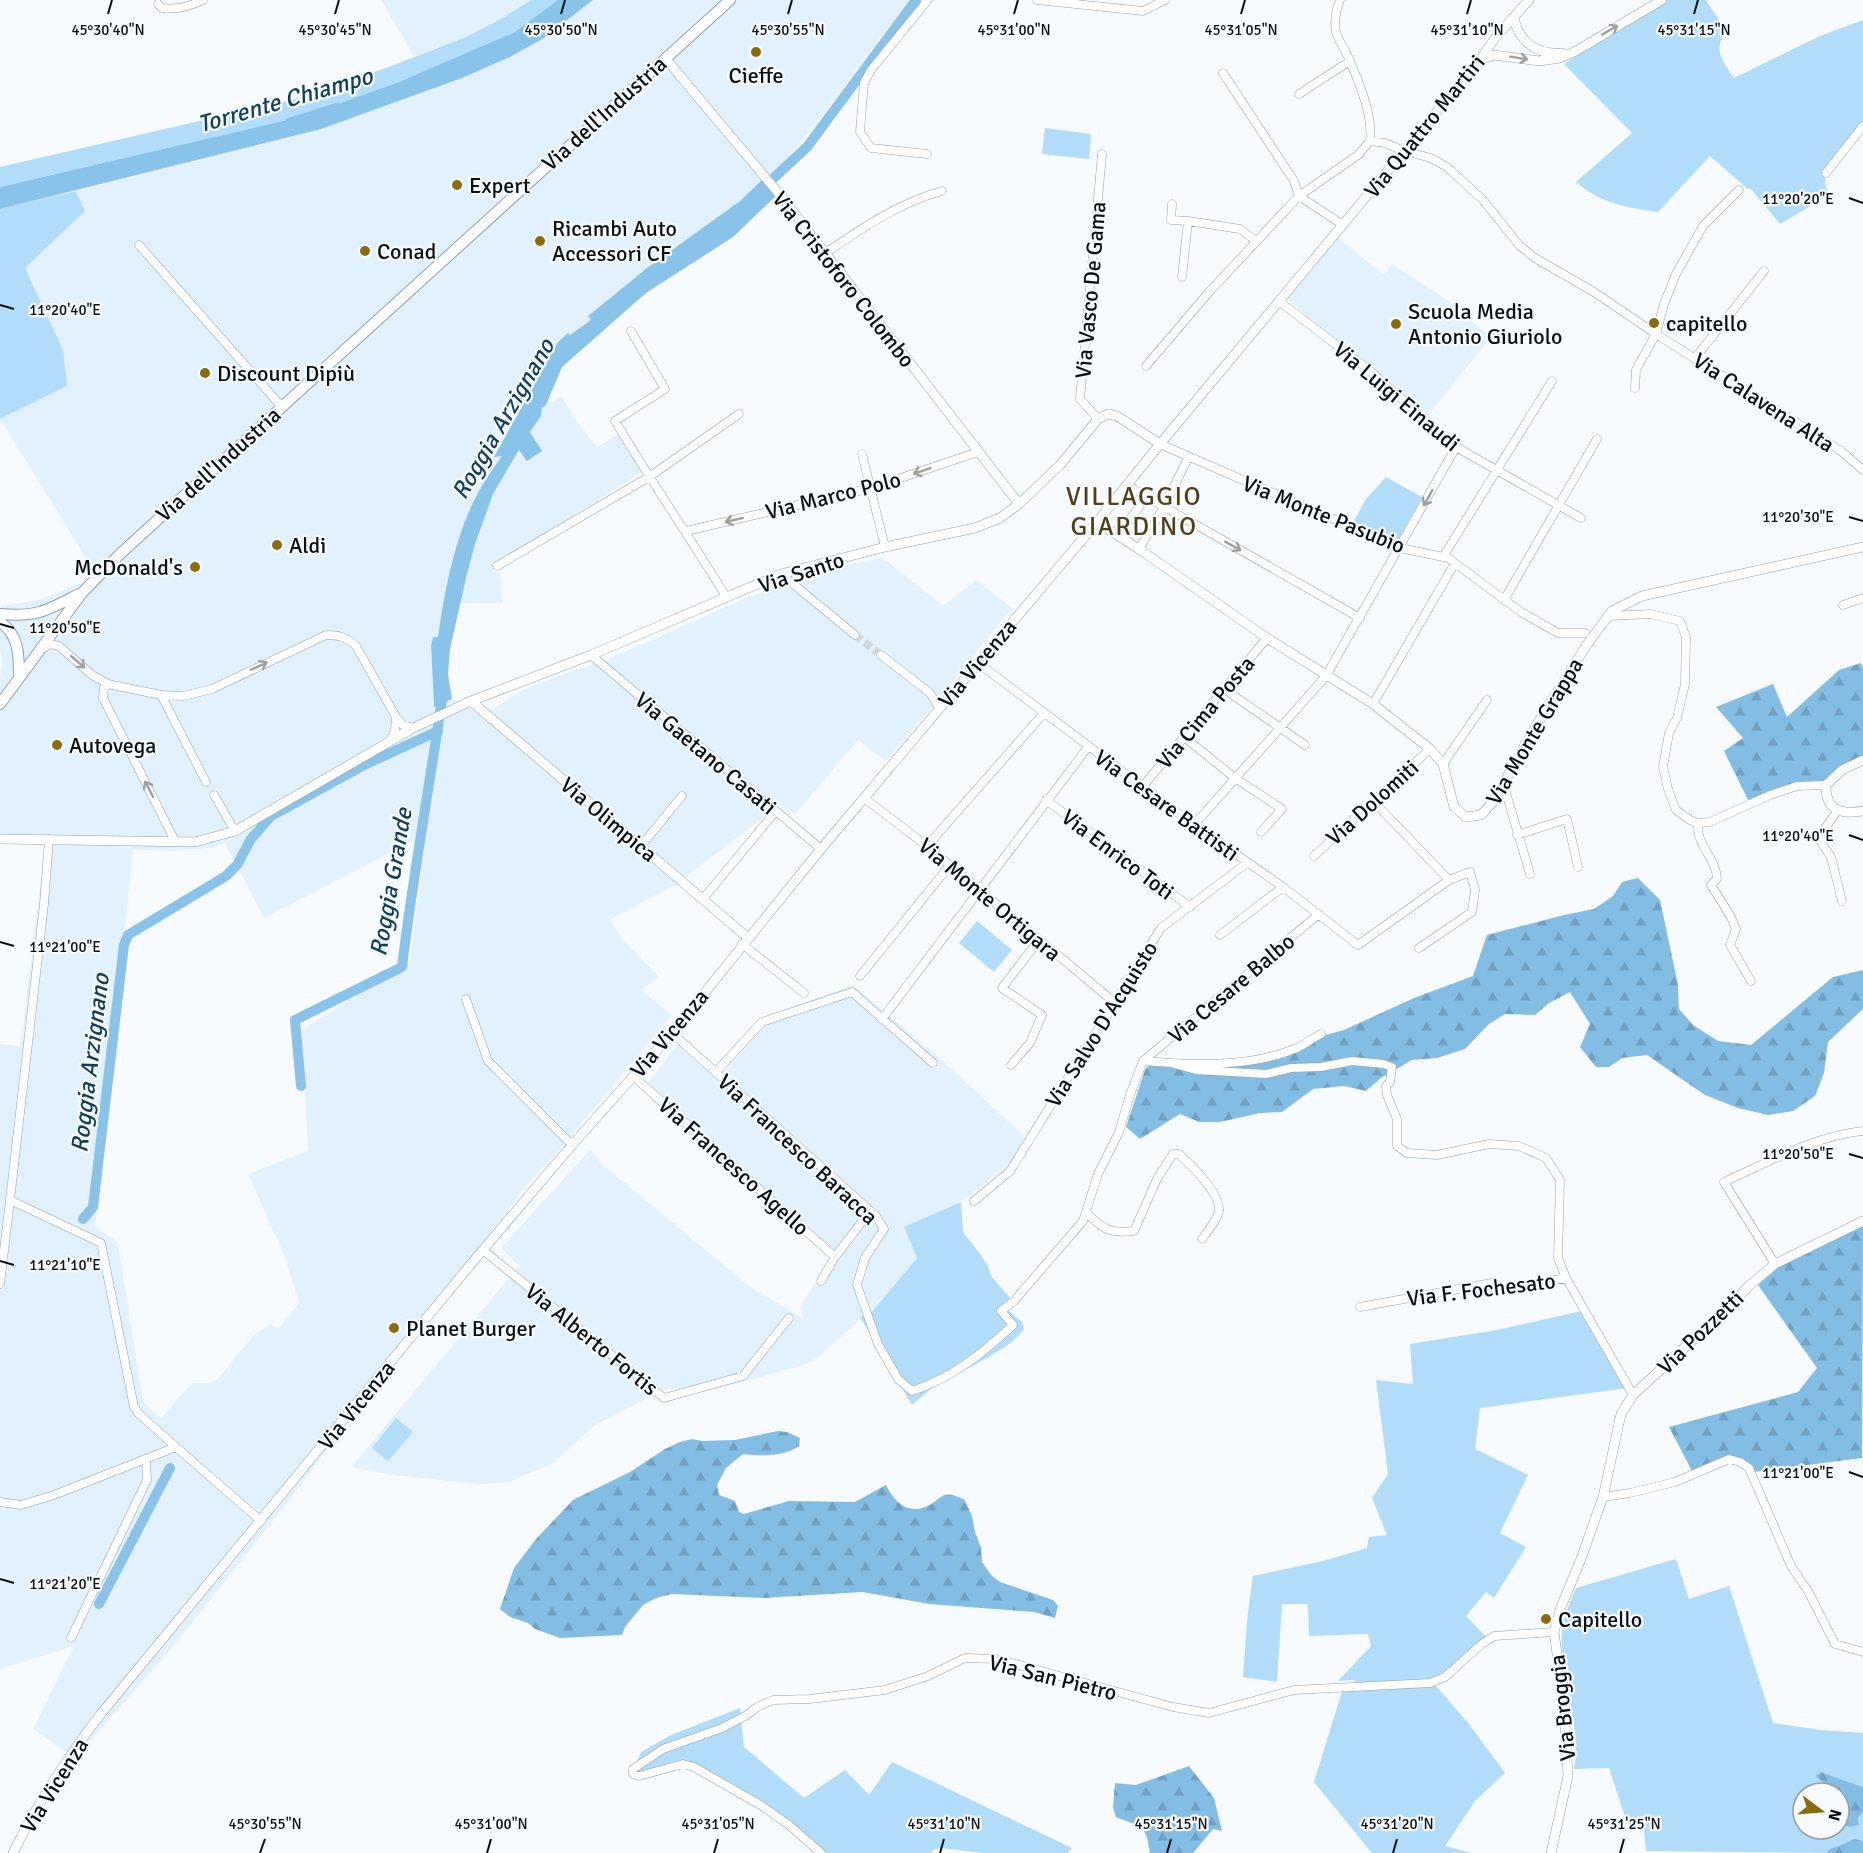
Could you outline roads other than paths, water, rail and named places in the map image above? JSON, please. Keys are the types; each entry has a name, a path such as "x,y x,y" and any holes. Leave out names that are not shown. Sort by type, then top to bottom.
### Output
{"main road":[{"name":"Via dell'Industria","path":"0,704 81,593 120,554 730,0"},
{"name":"Via dell'Industria","path":"0,614 21,615 44,612 81,593"},
{"path":"0,622 8,627 19,649 19,677"}],"street":[{"path":"158,4 162,8 175,9 189,7 203,0"},
{"path":"927,154 872,148 860,132 864,83 871,70 928,0"},
{"path":"1036,0 1143,11 1165,0"},
{"path":"1146,366 1210,291 1299,196 1358,155 1370,141 1370,123 1350,61 1336,32 1335,17 1340,0"},
{"name":"Via Quattro Martiri","path":"1126,484 1280,302 1480,60 1495,38 1529,0"},
{"path":"1480,60 1494,55 1539,61 1560,58 1576,51 1662,0"},
{"path":"1514,18 1520,37 1534,48 1553,54 1576,51"},
{"name":"Via Cristoforo Colombo","path":"665,58 781,196 1019,504"},
{"path":"1299,94 1350,61"},
{"path":"1223,73 1294,180 1299,196 1343,225"},
{"path":"1826,173 1863,126"},
{"name":"Via Calavena Alta","path":"1370,141 1385,143 1431,158 1447,167 1483,200 1519,245 1535,258 1594,292 1841,451 1863,470"},
{"name":"Via Vasco De Gama","path":"1098,419 1080,399 1102,154"},
{"path":"1635,388 1636,370 1656,334 1664,304 1676,274 1703,226 1739,190"},
{"path":"824,254 874,221 920,197 942,191"},
{"path":"1172,204 1171,220 1240,229 1256,241"},
{"path":"1182,278 1188,221"},
{"path":"139,245 281,406"},
{"path":"1695,357 1764,271"},
{"name":"Via Luigi Einaudi","path":"1280,302 1368,369 1456,447 1581,518"},
{"path":"631,331 665,389 615,421 727,598"},
{"path":"1443,557 1552,381"},
{"path":"497,566 649,477 740,414"},
{"path":"1098,419 1108,414 1117,416 1160,444"},
{"name":"Via Santo","path":"0,839 195,842 235,831 413,728 471,701 591,655 781,574 885,547 975,528 1000,518 1019,504 1060,465 1098,419"},
{"path":"1504,600 1597,439"},
{"name":"Via Monte Pasubio","path":"1160,444 1400,548 1443,557 1455,563 1521,612 1558,633 1585,633"},
{"path":"1194,825 1326,676 1456,447"},
{"name":"Via Marco Polo","path":"686,531 871,488 978,452"},
{"path":"862,454 885,547"},
{"path":"1139,549 1164,507 1188,458"},
{"path":"1126,484 1360,618"},
{"name":"Via Vicenza","path":"13,1853 29,1820 67,1757 483,1251 572,1145 672,1033 821,849 1097,522 1126,484"},
{"path":"1117,535 1148,496"},
{"name":"Via Monte Grappa","path":"1097,522 1267,638 1373,704 1431,749 1443,764 1455,807 1466,817 1481,815 1493,802 1504,786 1536,724 1612,610 1642,596 1863,547"},
{"path":"1373,704 1455,563"},
{"path":"781,574 855,635"},
{"path":"1843,605 1863,598"},
{"path":"1608,616 1651,614 1680,621 1686,638 1685,684 1677,718 1669,733 1663,767 1676,810 1690,820 1698,823 1710,822 1770,795 1797,786 1826,785 1842,770 1863,760"},
{"path":"32,659 49,644 59,646 92,675 108,684 161,695 183,696 212,688 326,635 339,635 356,646 402,725 413,728"},
{"name":"Via Cima Posta","path":"1143,786 1267,638"},
{"name":"Via Gaetano Casati","path":"591,655 821,849"},
{"path":"881,656 930,693 939,708"},
{"name":"Via Cesare Battisti","path":"978,663 1194,825 1282,886 1358,945 1449,880"},
{"path":"108,684 103,698 175,841"},
{"path":"1224,689 1305,746"},
{"path":"161,695 206,782"},
{"path":"1443,764 1487,700"},
{"name":"Via Olimpica","path":"471,701 703,899 745,941"},
{"path":"927,846 1044,713"},
{"path":"390,741 395,730 396,717"},
{"path":"1184,737 1235,778 1282,809 1261,832"},
{"path":"882,1019 1088,747"},
{"name":"Via Dolomiti","path":"1314,856 1431,749"},
{"path":"1826,785 1829,803 1838,810 1863,811"},
{"path":"1504,786 1530,873"},
{"path":"214,795 235,831"},
{"path":"641,846 682,796"},
{"name":"Via Monte Ortigara","path":"864,798 927,846 1114,1002"},
{"name":"Via Enrico Toti","path":"1046,800 1190,907"},
{"path":"1373,801 1449,880 1470,872 1475,890 1472,912 1419,948"},
{"path":"1838,810 1820,835 1821,842 1831,857 1842,902"},
{"path":"703,899 775,812"},
{"path":"1517,834 1567,819 1578,867"},
{"path":"1698,823 1700,843 1717,869 1717,879 1711,885 1736,929 1730,945 1751,981"},
{"path":"0,834 15,839"},
{"path":"0,1284 45,904 49,839"},
{"name":"Via Salvo D'Acquisto","path":"974,1201 1010,1171 1161,928 1247,863"},
{"path":"860,976 950,865"},
{"path":"1220,935 1282,886"},
{"name":"Via Cesare Balbo","path":"1014,1301 1083,1221 1098,1174 1119,1132 1143,1061 1319,914"},
{"path":"1011,1065 1030,1044 1042,1015 1002,988 1039,940"},
{"path":"745,941 804,993"},
{"path":"716,1072 762,1022 852,992 933,1063"},
{"path":"466,999 488,1062 572,1145"},
{"name":"Via Francesco Baracca","path":"672,1033 870,1211 884,1229 865,1258 856,1285 878,1344 898,1379 912,1391 929,1386 987,1350 1013,1324 1001,1311 1014,1301"},
{"name":"Via Cesare Balbo","path":"1143,1061 1174,1064 1257,1059 1296,1048 1321,1034"},
{"path":"1174,1064 1196,1070 1266,1074 1291,1068 1321,1067 1352,1062 1392,1066 1390,1082 1386,1086 1387,1095 1397,1119 1396,1146 1407,1153 1437,1155 1489,1144 1519,1146 1546,1158 1560,1180 1558,1258 1566,1278 1633,1395"},
{"name":"Via Francesco Agello","path":"633,1076 835,1257"},
{"path":"1775,1264 1724,1182 1808,1144 1843,1133 1863,1131"},
{"path":"1086,1212 1101,1228 1120,1233 1134,1231 1157,1179 1173,1154 1179,1154 1219,1201 1219,1213 1202,1239"},
{"path":"10,1200 101,1243 134,1407 176,1448 261,1521"},
{"path":"821,1281 835,1257 870,1211"},
{"name":"Via Pozzetti","path":"1554,1632 1561,1607 1603,1497 1621,1414 1633,1395 1775,1264 1863,1221"},
{"name":"Via Alberto Fortis","path":"483,1251 664,1398 743,1376 789,1318"},
{"name":"Via F. Fochesato","path":"1360,1307 1492,1283 1501,1290 1566,1278"},
{"path":"0,1502 21,1505 176,1448"},
{"path":"71,1638 147,1480 146,1459"},
{"path":"1603,1497 1674,1482 1729,1460 1740,1462 1749,1468 1791,1566 1808,1591 1835,1644 1863,1652"},
{"name":"Via San Pietro","path":"821,1853 789,1824 694,1767 683,1764 639,1776 633,1774 633,1768 663,1749 722,1728 773,1700 810,1699 885,1690 928,1676 965,1658 997,1659 1173,1707 1209,1713 1294,1690 1430,1683 1446,1677 1494,1636 1554,1632"},
{"name":"Via Broggia","path":"1551,1853 1568,1776 1564,1704 1554,1632"}],"waterway":[{"name":"Roggia Arzignano","path":"763,188 807,147 916,0"},
{"name":"Torrente Chiampo","path":"287,120 338,104"},
{"name":"Roggia Grande","path":"301,1086 295,1020 402,967 443,692"},
{"name":"Roggia Arzignano","path":"83,1219 93,1207 124,945 128,935 226,876 237,865 251,839 271,816 362,766 438,731"},
{"name":"Roggia Grande","path":"99,1604 170,1468"}],"tunnel":[{"path":"855,635 881,655"}],"place":[{"name":"Cieffe","path":"756,52"},
{"name":"Expert","path":"457,185"},
{"name":"Ricambi Auto Accessori CF","path":"540,241"},
{"name":"Conad","path":"365,251"},
{"name":"capitello","path":"1654,323"},
{"name":"Scuola Media Antonio Giuriolo","path":"1396,324"},
{"name":"Discount Dipiù","path":"205,373"},
{"name":"Aldi","path":"277,545"},
{"name":"McDonald's","path":"195,567"},
{"name":"Autovega","path":"57,745"},
{"name":"Planet Burger","path":"394,1328"},
{"name":"Capitello","path":"1546,1619"}],"district":[{"name":"VILLAGGIO GIARDINO","path":"1134,511"}]}
